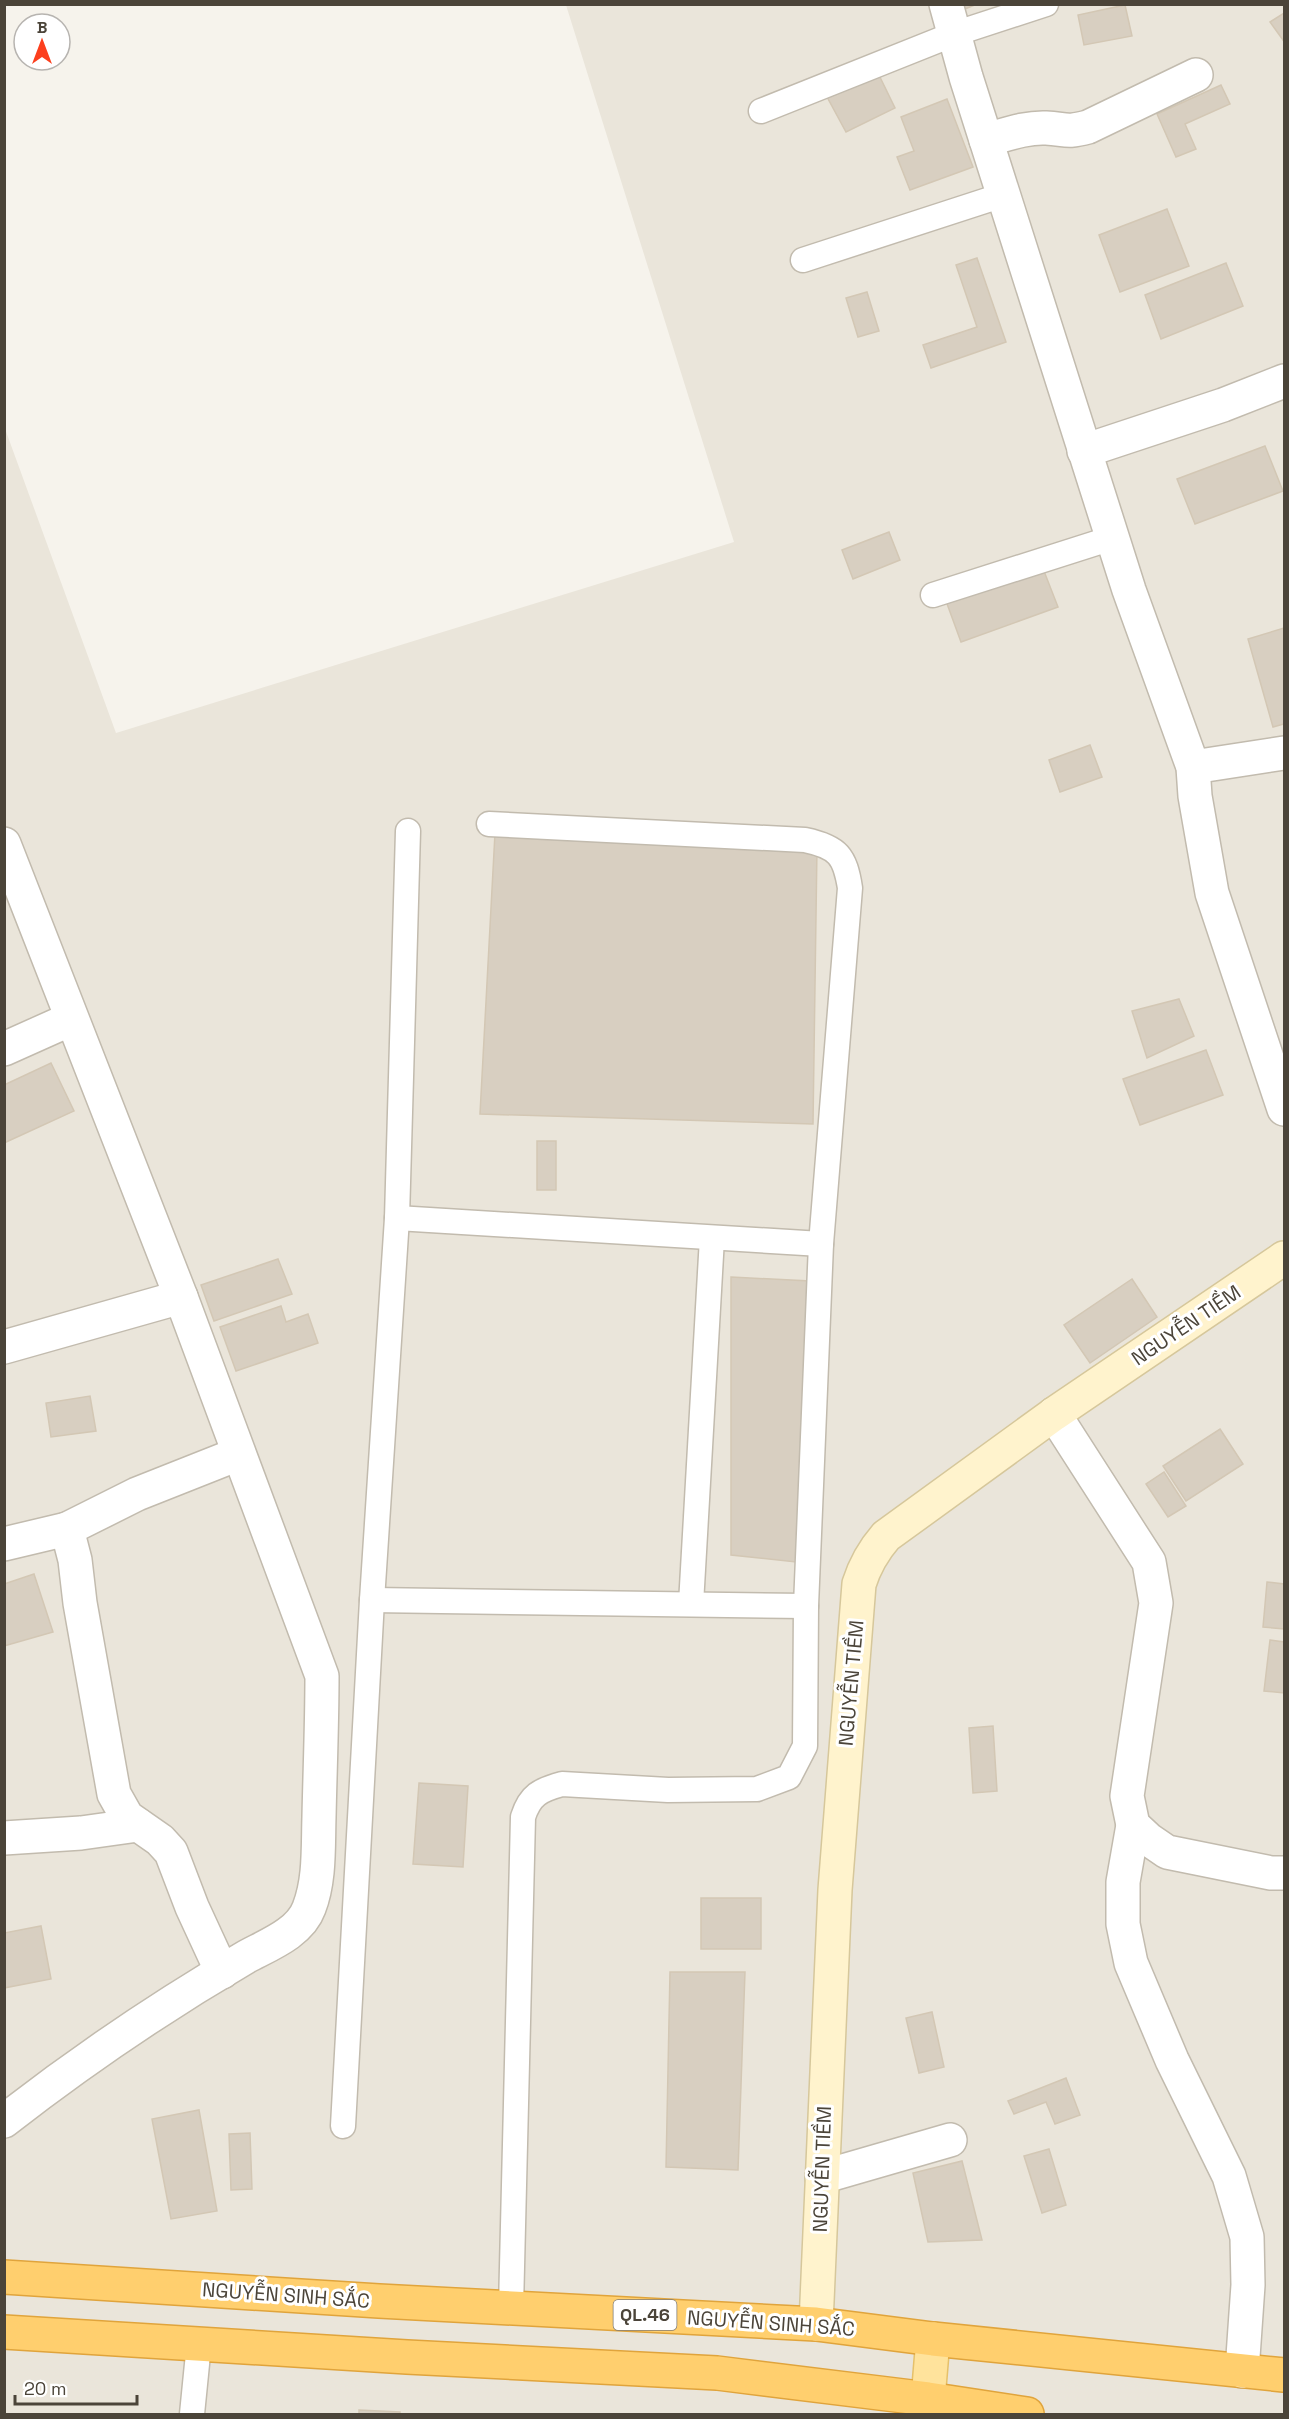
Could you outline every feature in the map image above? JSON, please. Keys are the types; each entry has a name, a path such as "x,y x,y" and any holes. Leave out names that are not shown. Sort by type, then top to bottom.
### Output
{"highway":[{"name":"NGUYỄN SINH SẮC","path":"4,2277 816,2324 933,2339 1269,2372"},
{"path":"4,2332 717,2373 929,2407 1027,2415"}],"main road":[{"path":"929,2407 933,2339"}],"street":[{"path":"950,19 1003,195 1112,538 1193,767 1195,796 1212,893 1284,1109"},
{"path":"986,140 1031,129 1047,128 1070,132 1088,127 1196,75"},
{"path":"1084,451 1223,405 1284,381"},
{"path":"1193,767 1284,753"},
{"path":"4,843 181,1297 322,1676 316,1873 309,1908 302,1921 289,1933 222,1971 65,2074 4,2121"},
{"path":"4,1049 71,1019"},
{"name":"NGUYỄN TIỀM","path":"816,2324 835,1890 859,1584 865,1565 886,1536 1054,1414 1284,1258"},
{"path":"4,1347 181,1297"},
{"path":"1054,1414 1149,1562 1156,1603 1127,1796 1133,1825 1124,1882 1124,1924 1131,1963 1172,2060 1218,2149 1229,2176 1247,2237 1248,2285 1269,2372"},
{"path":"4,1544 67,1529 137,1494 238,1454"},
{"path":"67,1529 75,1560 80,1603 114,1794 127,1817 160,1840 171,1852 192,1907 222,1971"},
{"path":"4,1838 81,1833 138,1825"},
{"path":"1133,1825 1167,1852 1271,1873 1284,1873"},
{"path":"822,2177 950,2139"}],"lane":[{"path":"761,111 950,19 1046,4"},
{"path":"803,260 1003,195"},
{"path":"933,595 1112,538"},
{"path":"489,824 805,840 824,844 838,853 846,866 850,888 820,1244 806,1606 805,1746 789,1777 756,1789 668,1790 562,1784 545,1789 527,1803 523,1817 511,2308"},
{"path":"344,2126 372,1600 397,1218 408,831"},
{"path":"397,1218 820,1244"},
{"path":"691,1604 712,1238"},
{"path":"372,1600 806,1606"},
{"path":"192,2415 199,2344"}],"shaded area":[{"path":"566,5 1284,5 1284,2414 5,2414 4,426 116,733 734,542"}],"building":[{"path":"963,4 977,4 965,9"},
{"path":"1125,5 1132,36 1084,45 1078,15"},
{"path":"1284,13 1284,39 1283,40 1270,22"},
{"path":"876,69 895,108 846,132 826,95"},
{"path":"1221,85 1230,104 1185,124 1196,149 1176,157 1157,114"},
{"path":"947,99 973,167 910,190 897,157 914,151 901,117"},
{"path":"1167,209 1189,266 1120,292 1099,235"},
{"path":"977,258 1006,342 931,368 923,345 977,327 956,265"},
{"path":"1226,263 1243,306 1161,339 1145,295"},
{"path":"867,292 879,331 858,337 846,298"},
{"path":"1265,446 1283,491 1195,524 1177,479"},
{"path":"889,532 900,560 853,579 842,550"},
{"path":"1042,566 1058,607 961,642 946,601"},
{"path":"1284,628 1284,724 1273,727 1248,639"},
{"path":"1090,745 1102,777 1060,792 1049,760"},
{"path":"495,833 817,847 813,1124 480,1114"},
{"path":"1179,999 1194,1036 1147,1058 1132,1011"},
{"path":"1206,1050 1223,1095 1140,1125 1123,1079"},
{"path":"51,1063 74,1111 4,1143 4,1085"},
{"path":"537,1141 556,1141 556,1190 537,1190"},
{"path":"278,1259 292,1294 214,1321 201,1285"},
{"path":"731,1277 810,1281 796,1562 731,1555"},
{"path":"1132,1279 1157,1317 1090,1363 1064,1325"},
{"path":"281,1306 286,1322 308,1314 318,1343 236,1371 220,1327"},
{"path":"90,1396 96,1431 51,1437 46,1403"},
{"path":"1220,1429 1243,1464 1186,1501 1163,1466"},
{"path":"1164,1472 1186,1506 1168,1517 1146,1484"},
{"path":"34,1574 53,1632 4,1646 4,1584"},
{"path":"1267,1582 1284,1584 1284,1629 1263,1627"},
{"path":"1270,1640 1284,1642 1284,1693 1264,1691"},
{"path":"993,1726 997,1791 973,1793 969,1728"},
{"path":"419,1783 468,1786 463,1867 413,1864"},
{"path":"701,1898 761,1898 761,1949 701,1949"},
{"path":"41,1926 51,1979 4,1988 4,1933"},
{"path":"670,1972 745,1972 738,2170 666,2167"},
{"path":"932,2012 944,2067 919,2073 906,2018"},
{"path":"1066,2078 1080,2115 1055,2124 1046,2102 1014,2114 1008,2101"},
{"path":"199,2110 217,2211 171,2219 152,2119"},
{"path":"250,2133 252,2189 231,2190 229,2134"},
{"path":"1049,2149 1066,2205 1042,2213 1024,2156"},
{"path":"962,2161 982,2240 928,2242 913,2173"},
{"path":"359,2410 400,2412 400,2414 359,2414"}]}
